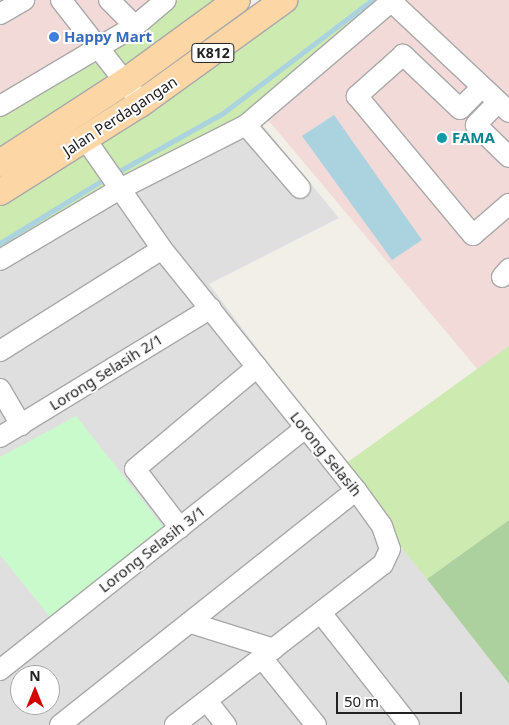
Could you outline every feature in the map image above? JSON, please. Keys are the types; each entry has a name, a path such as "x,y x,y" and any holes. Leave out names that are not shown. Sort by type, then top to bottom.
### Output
{"main road":[{"name":"Jalan Perdagangan","path":"0,163 126,82 237,0"},
{"name":"Jalan Perdagangan","path":"0,192 91,150 140,104 284,0"}],"street":[{"path":"0,14 24,0"},
{"path":"61,0 102,46 140,104"},
{"path":"109,0 135,26"},
{"path":"0,106 135,26 145,7 166,0"},
{"path":"0,260 118,190 246,125 392,1 504,107 476,125"},
{"path":"509,157 402,55 356,96 473,235 509,204"},
{"path":"460,109 482,87"},
{"path":"246,125 300,188"},
{"name":"Lorong Selasih","path":"91,150 162,249 211,308 304,429 356,490 382,526 390,549 383,564 175,725"},
{"path":"0,351 162,249"},
{"name":"Lorong Selasih 2/1","path":"0,437 211,308"},
{"path":"180,528 135,469 257,367"},
{"path":"0,388 21,425"},
{"name":"Lorong Selasih 3/1","path":"0,670 304,429"},
{"path":"60,725 191,623 356,490"},
{"path":"321,613 409,725"},
{"path":"191,623 268,654 316,725"},
{"path":"207,700 226,725"}],"shaded area":[{"path":"0,0 237,0 0,163"},
{"path":"391,0 509,0 509,346 479,371 253,102"},
{"path":"246,105 339,218 209,284 509,684 509,725 0,725 0,251"}],"green space":[{"path":"166,0 237,0 0,162 0,106"},
{"path":"283,0 392,0 246,125 0,260 0,192"},
{"path":"509,346 509,520 427,579 338,469"},
{"path":"76,416 165,529 51,618 0,555 0,457"},
{"path":"509,520 509,684 427,579"}],"water":[{"path":"334,115 422,240 392,260 302,136"}],"waterway":[{"path":"114,174 223,113 372,0"},
{"path":"0,243 106,178"}],"place":[{"name":"Happy Mart","path":"54,37"},
{"name":"FAMA","path":"442,138"}]}
